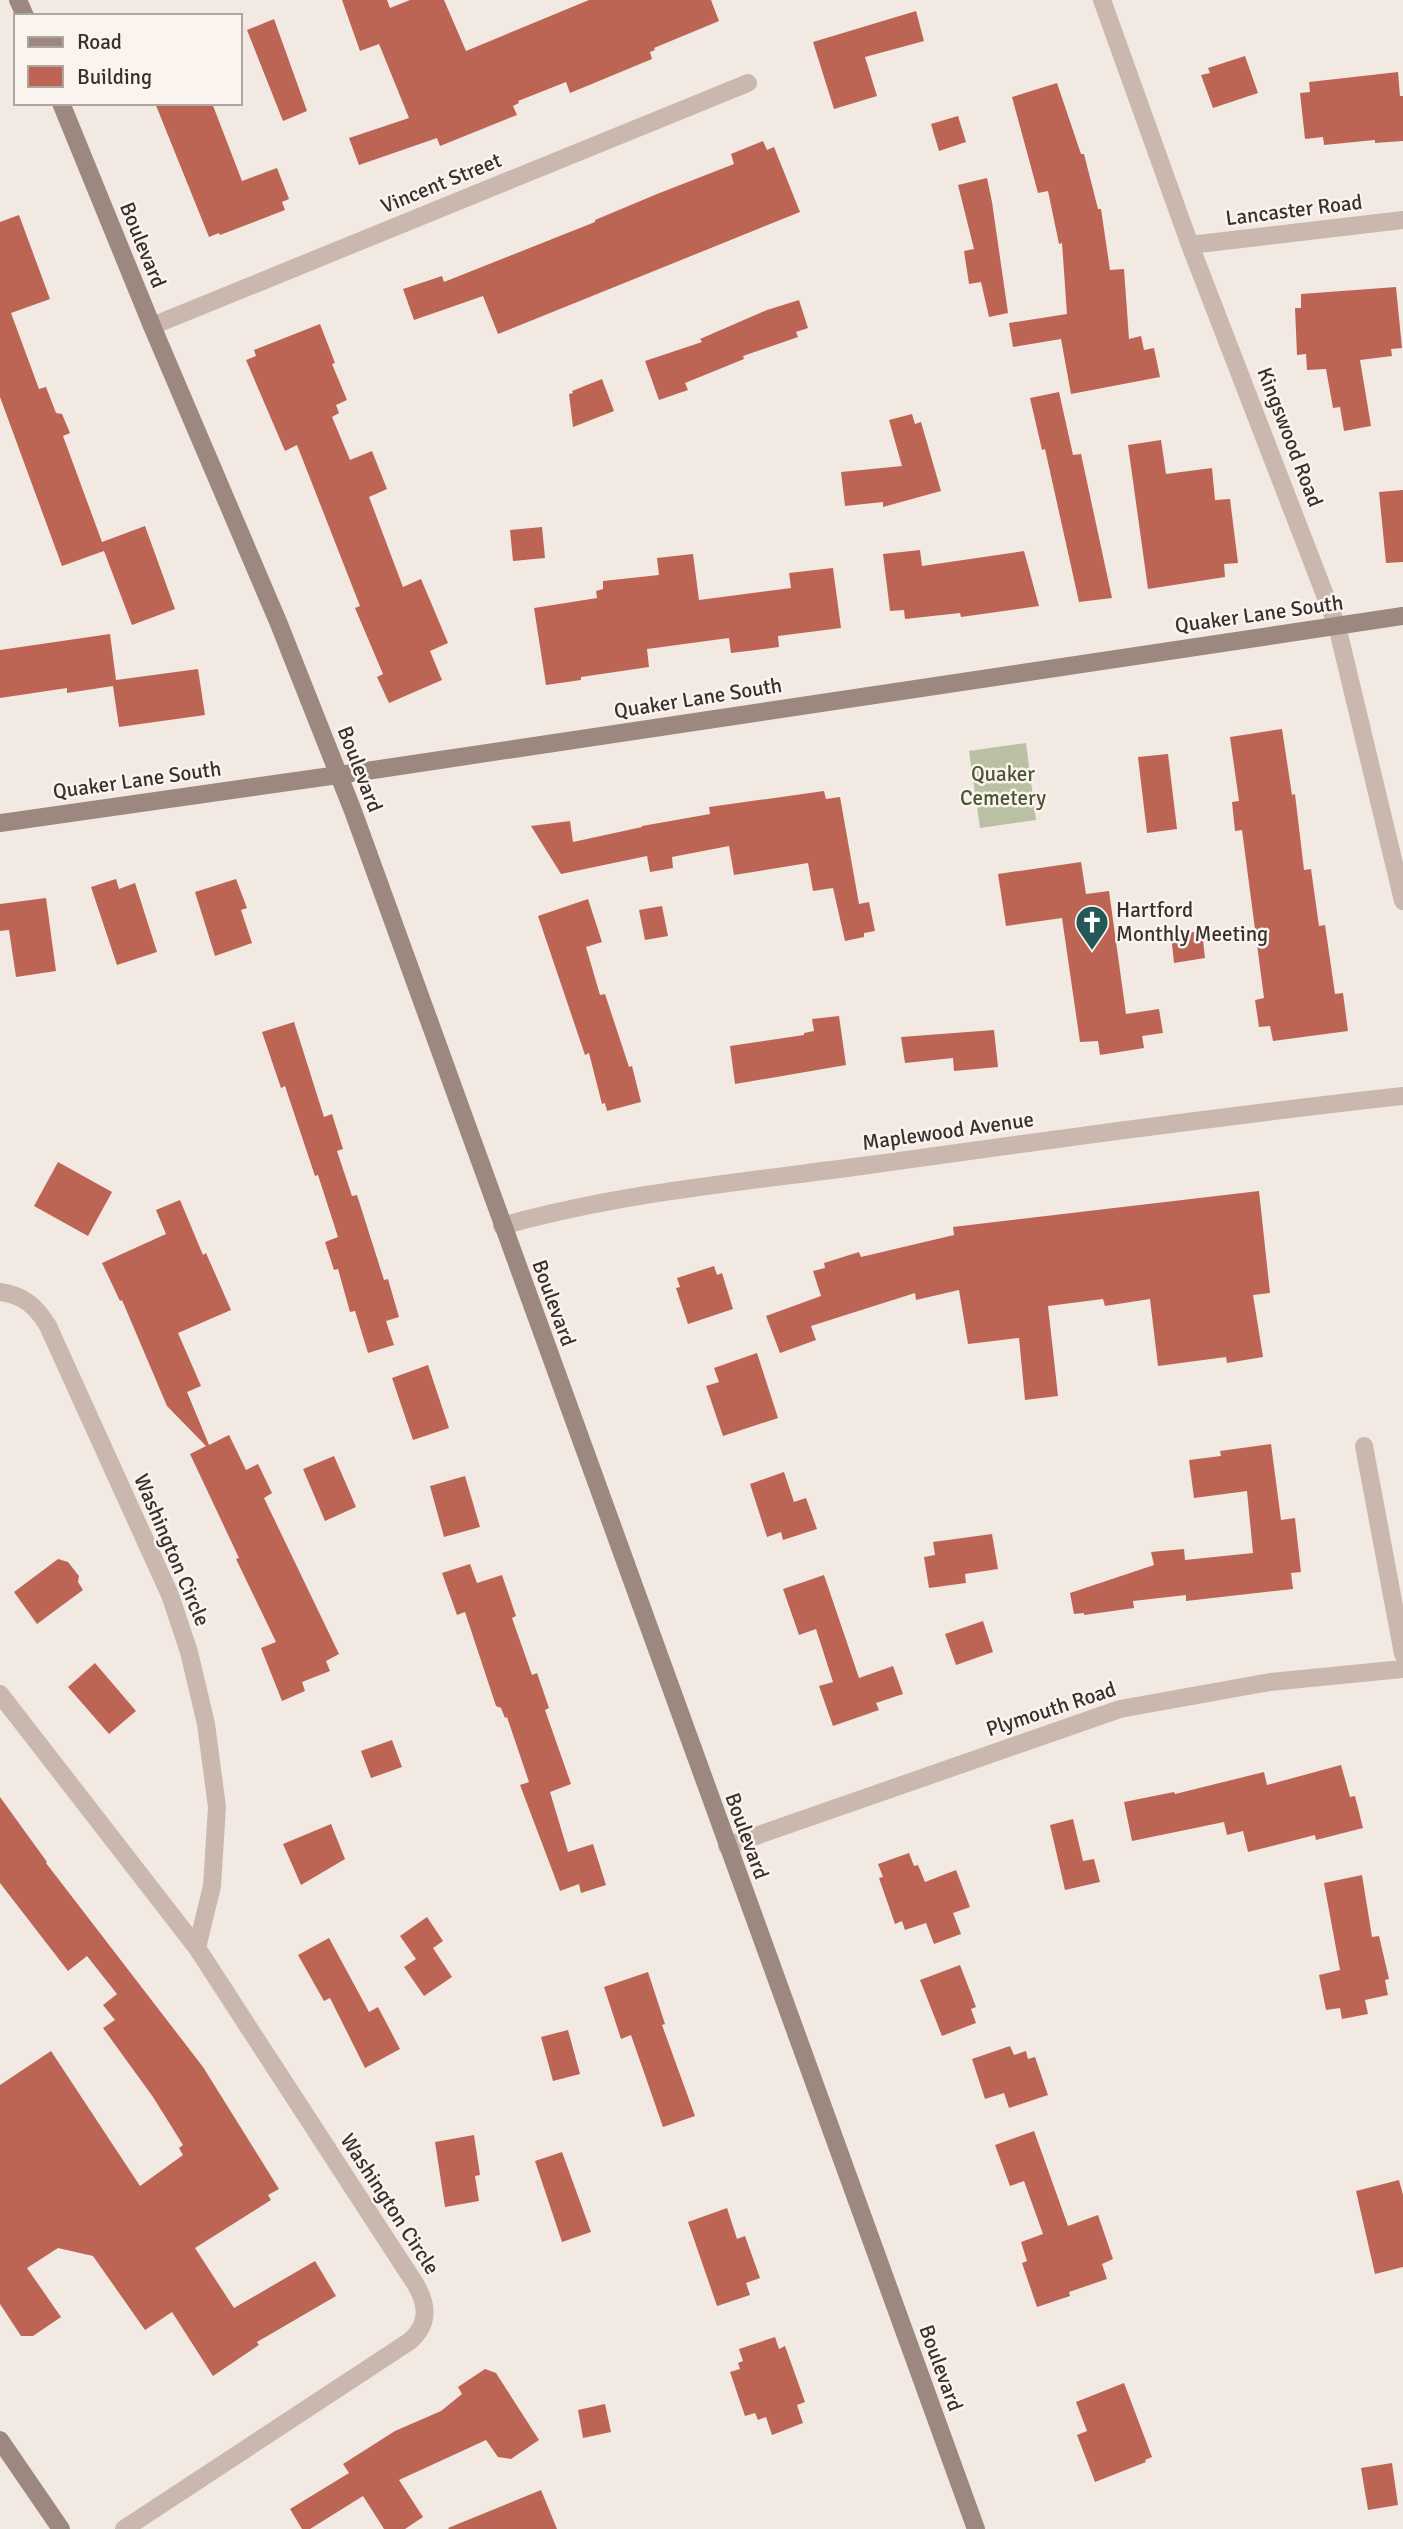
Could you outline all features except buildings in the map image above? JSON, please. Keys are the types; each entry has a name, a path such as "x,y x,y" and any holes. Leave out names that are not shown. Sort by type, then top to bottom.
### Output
{"main road":[{"name":"Boulevard","path":"62,105 152,326 279,624 338,775 976,2529"},
{"name":"Quaker Lane South","path":"0,823 1403,616"},
{"path":"0,2440 61,2529"}],"street":[{"name":"Kingswood Road","path":"1102,0 1190,245 1337,626 1403,901"},
{"name":"Vincent Street","path":"152,326 748,83"},
{"name":"Lancaster Road","path":"1190,245 1403,220"},
{"name":"Maplewood Avenue","path":"502,1226 550,1213 651,1195 1198,1119 1403,1096"},
{"name":"Washington Circle","path":"0,1292 13,1293 27,1300 40,1312 48,1326 170,1595 190,1653 206,1724 217,1807 212,1885 197,1948"},
{"path":"1364,1446 1403,1654"},
{"name":"Plymouth Road","path":"727,1846 1120,1709 1270,1682 1403,1669"},
{"name":"Washington Circle","path":"0,1694 197,1948 419,2291 426,2307 425,2322 410,2341 124,2529"}],"green space":[{"name":"Quaker Cemetery","path":"1026,743 1036,820 980,828 969,751"}],"place":[{"name":"Hartford Monthly Meeting","path":"1092,952"}]}
